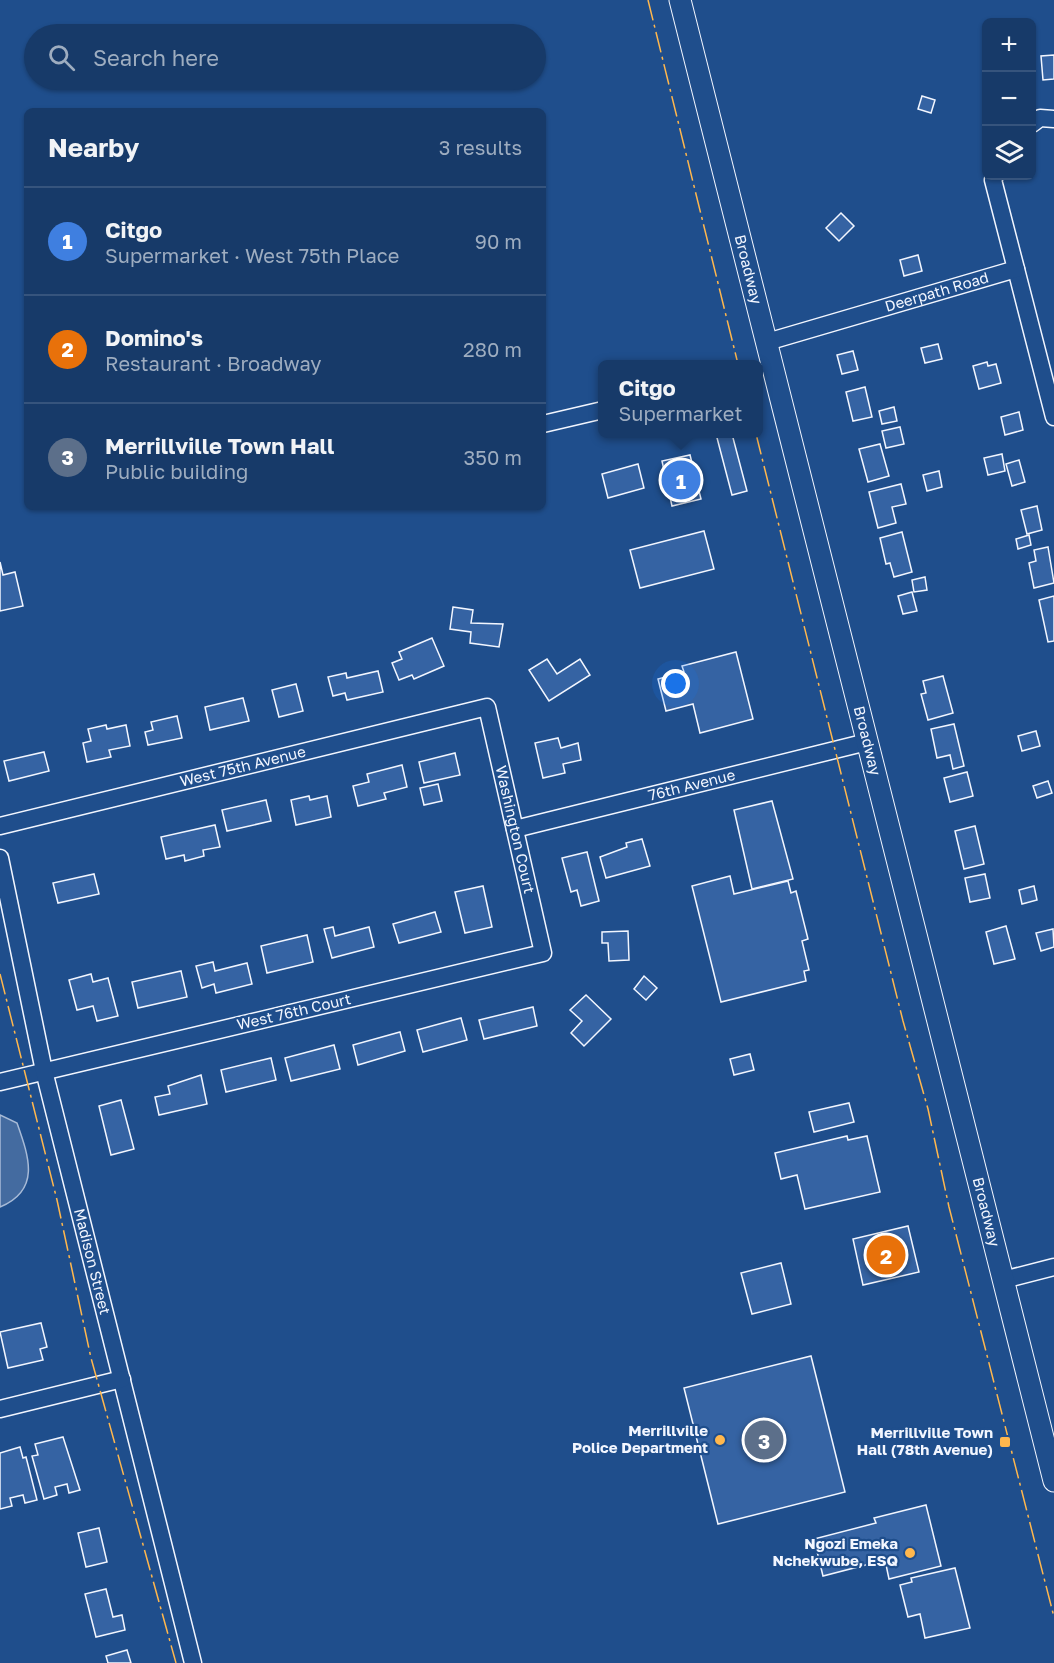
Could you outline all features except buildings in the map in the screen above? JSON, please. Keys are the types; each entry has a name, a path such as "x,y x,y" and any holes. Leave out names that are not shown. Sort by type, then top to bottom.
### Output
{"main road":[{"name":"Broadway","path":"680,0 767,342 766,369 867,742 1054,1481"}],"street":[{"path":"1036,121 1040,118 1054,119"},
{"path":"993,180 1054,417"},
{"name":"Deerpath Road","path":"767,342 1016,269"},
{"path":"546,423 598,411"},
{"name":"West 75th Avenue","path":"0,826 488,707"},
{"name":"Washington Court","path":"488,707 543,953"},
{"name":"76th Avenue","path":"515,829 867,742"},
{"name":"Madison Street","path":"0,858 44,1071 194,1663"},
{"name":"West 76th Court","path":"0,1082 543,953"},
{"path":"1003,1280 1054,1267"},
{"path":"0,1409 122,1379"}],"water":[{"path":"0,1115 17,1123 28,1160 28,1171 27,1182 22,1191 13,1200 0,1207"}],"power":[{"path":"648,0 737,360"},
{"path":"757,438 903,1021 928,1109 949,1207 1054,1617"},
{"path":"0,974 57,1200 91,1358 176,1663"}],"place":[{"name":"Citgo","path":"681,480"},
{"name":"Domino's","path":"886,1255"},
{"name":"Merrillville Police Department","path":"720,1440"},
{"name":"Merrillville Town Hall","path":"764,1440"},
{"name":"Merrillville Town Hall (78th Avenue)","path":"1005,1442"},
{"name":"Ngozi Emeka Nchekwube, ESQ","path":"910,1553"}]}
